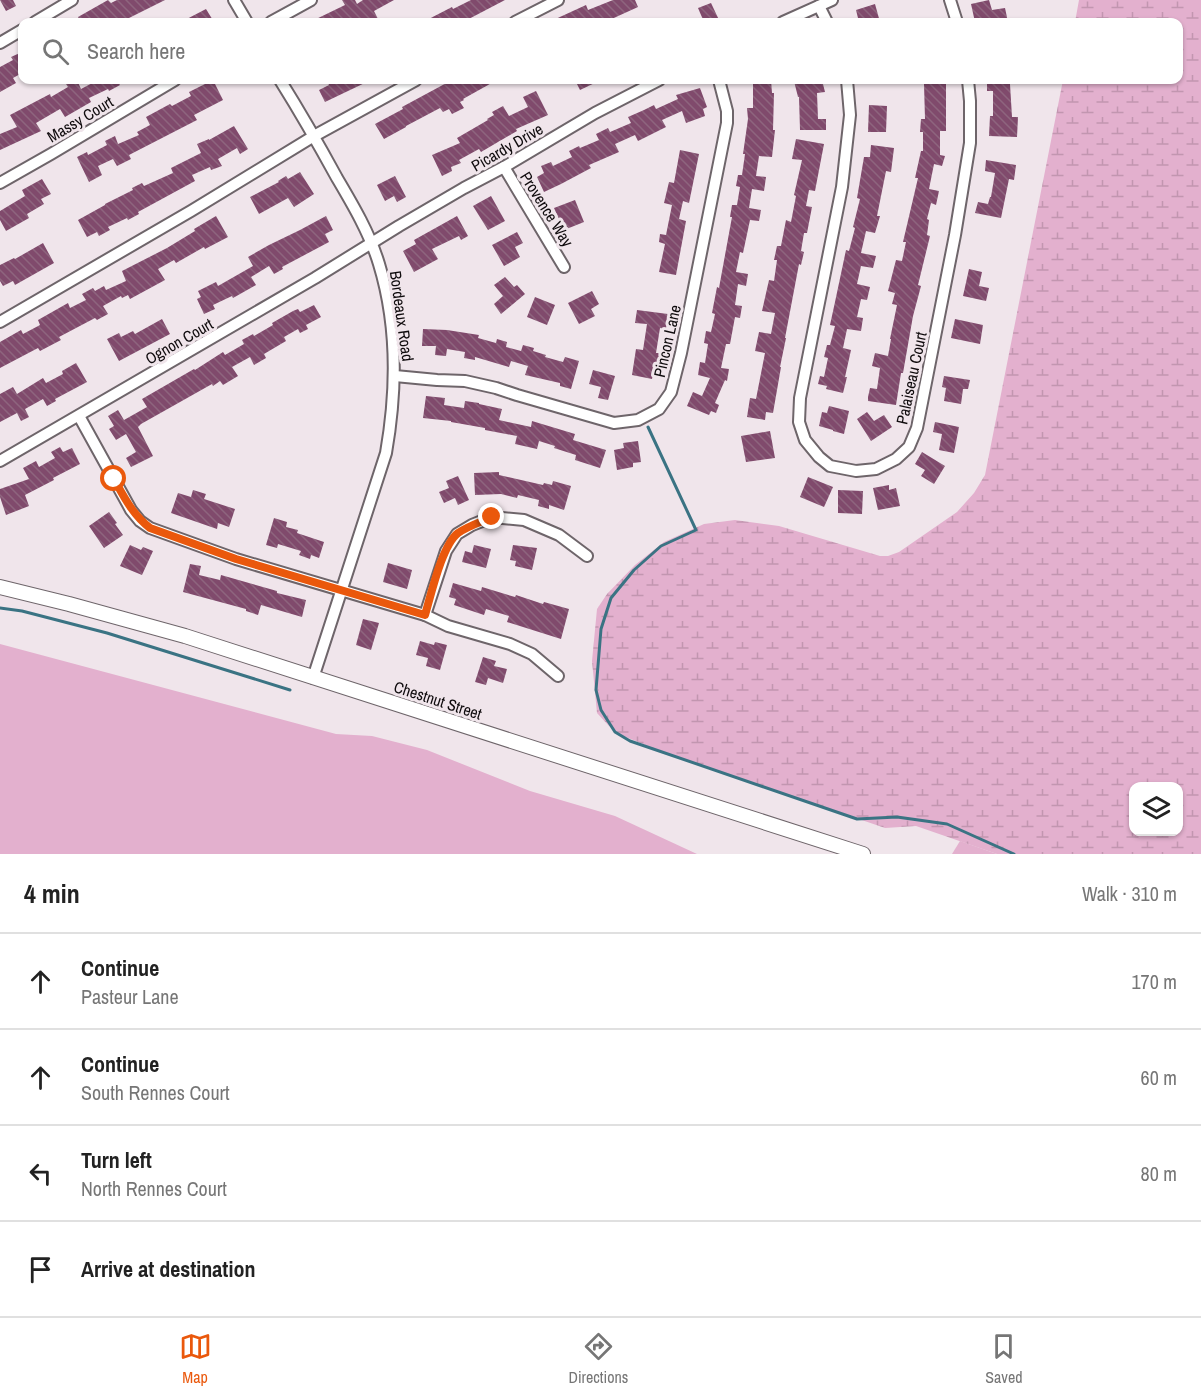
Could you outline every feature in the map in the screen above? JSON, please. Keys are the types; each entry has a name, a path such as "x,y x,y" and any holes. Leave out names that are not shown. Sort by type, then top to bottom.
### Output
{"main road":[{"name":"Chestnut Street","path":"0,586 185,636 862,854"}],"street":[{"path":"42,18 72,0"},
{"path":"234,0 245,18"},
{"path":"278,18 311,0"},
{"path":"523,18 558,0"},
{"path":"792,18 832,0"},
{"path":"950,0 956,18"},
{"path":"819,6 825,18"},
{"path":"0,43 18,32"},
{"name":"Massy Court","path":"0,183 168,84"},
{"name":"Bordeaux Road","path":"282,84 353,206 371,243 385,288 393,342 392,420 386,453 313,678"},
{"path":"0,322 191,211 314,136 409,84"},
{"name":"Picardy Drive","path":"371,243 596,113 651,84"},
{"name":"Pincon Lane","path":"394,376 465,381 614,423 638,420 659,409 671,392 681,353 727,123 728,111 721,84"},
{"name":"Palaiseau Court","path":"847,84 850,116 842,187 800,398 799,422 806,440 819,457 830,466 856,471 876,469 896,459 909,447 917,428 955,235 970,143 968,84"},
{"name":"Provence Way","path":"504,167 564,267"},
{"name":"Ognon Court","path":"0,461 305,284 371,243"},
{"path":"79,416 131,510 150,528 236,559 425,615 448,626 510,644 532,654 558,675"},
{"path":"425,615 446,551 457,534 492,517 524,520 559,535 587,556"}],"green space":[{"path":"1079,0 1201,0 1201,854 997,854 916,826 885,828 655,749 621,735 597,713 592,661 597,609 607,594 635,565 664,542 704,524 735,520 779,526 880,556 888,556 899,552 957,512 974,493 985,475 1062,84 1183,84 1183,18 1076,18"},
{"path":"0,644 336,734 372,736 427,750 530,791 615,816 697,854 0,854"},
{"path":"960,841 997,854 952,854"}],"building":[{"path":"0,0 13,0 16,6 6,11"},
{"path":"108,0 111,3 117,0 165,0 129,18 78,17"},
{"path":"342,0 355,0 357,4 363,0 394,0 374,11 378,18 318,18 345,5"},
{"path":"471,0 505,0 471,18 431,18 452,7 453,9"},
{"path":"613,0 635,0 638,7 614,18 558,18 586,5 588,10"},
{"path":"989,0 992,10 1005,8 1007,18 974,18 971,4"},
{"path":"711,3 718,18 702,18 698,8"},
{"path":"875,4 879,18 858,18 856,10"},
{"path":"206,9 212,18 189,18"},
{"path":"18,54 18,75 13,78 16,83 0,92 0,67 13,60 11,57"},
{"path":"66,84 79,84 81,89 90,84 120,85 89,98 91,102 65,117 60,109 36,123 41,131 0,150 0,134 17,127 10,115 68,87"},
{"path":"205,84 215,84 223,100 194,115 197,120 129,155 131,159 117,166 113,159 98,166 102,175 89,182 77,157 87,152 88,155 107,145 105,141 115,136 118,144 139,135 137,132 150,125 146,117 191,96 189,92"},
{"path":"363,84 325,102 319,90 329,85"},
{"path":"445,84 490,84 463,99 460,102 464,108 452,114 449,109 443,112 440,108 384,139 375,124 403,109 402,107"},
{"path":"577,84 593,84 580,90"},
{"path":"753,84 771,84 772,93 774,93 773,130 775,130 772,157 759,156 756,176 766,177 764,191 752,189 749,208 761,210 759,221 750,220 743,253 740,252 736,272 748,274 746,286 738,284 735,305 742,306 740,318 735,317 730,344 726,344 721,368 729,369 727,381 725,380 715,403 719,405 716,413 711,411 709,415 687,406 693,392 702,396 710,378 698,375 700,362 705,363 708,344 704,343 706,331 711,332 715,314 712,313 717,287 719,288 732,217 730,217 732,205 737,205 740,187 736,186 738,175 742,175 745,154 743,154 748,119 747,108 753,108"},
{"path":"795,84 823,84 825,92 817,93 818,119 826,119 826,130 800,130"},
{"path":"924,84 946,84 946,131 940,131 940,155 945,156 942,166 934,164 929,189 939,191 936,205 931,203 927,219 929,220 927,235 930,236 918,285 921,286 896,405 868,401 868,397 870,388 877,389 880,368 872,366 875,353 888,356 897,305 892,304 895,293 888,291 896,260 902,261 906,242 903,242 918,178 915,178 921,151 923,151 923,132 920,132 921,119 925,119"},
{"path":"987,84 1010,84 1012,117 1018,117 1017,137 989,136 990,116 993,116 993,91 987,91"},
{"path":"700,88 707,107 703,109 705,116 686,123 682,111 662,120 666,127 638,141 635,135 615,144 619,152 589,165 591,168 544,192 537,177 544,173 541,166 551,162 553,166 572,157 569,151 599,140 596,134 608,128 610,132 631,123 628,117 654,105 656,109 678,99 676,95"},
{"path":"536,91 548,115 516,129 517,131 481,152 479,149 459,160 461,163 451,167 452,171 442,176 432,155 460,143 457,138 488,120 494,115 492,112 503,106 509,116 528,107 523,97"},
{"path":"869,105 887,106 886,132 868,132"},
{"path":"234,126 248,149 240,154 237,148 218,159 222,166 211,170 210,167 192,175 195,181 138,212 139,214 128,220 127,218 108,227 110,230 99,236 97,232 87,237 78,220 142,183 144,186 173,173 171,168 201,153 197,144"},
{"path":"796,139 824,144 815,191 809,190 806,206 812,207 807,233 804,233 801,251 804,252 801,265 799,264 773,413 766,412 765,420 747,417 750,398 756,399 765,353 755,351 759,332 771,334 775,313 762,311 769,280 774,281 777,246 781,246 786,220 791,222 796,196 794,195 802,160 792,159"},
{"path":"871,145 894,148 891,172 886,171 877,216 880,216 875,233 866,231 861,253 876,256 873,268 861,266 857,284 870,287 867,300 861,299 857,317 863,318 861,331 847,329 843,348 851,350 843,393 826,389 827,386 818,384 820,376 824,377 828,358 824,357 835,326 830,325 846,250 849,251 855,228 853,227 860,199 857,198 864,157 870,157"},
{"path":"680,150 699,154 689,203 683,201 679,219 686,221 676,275 659,272 665,244 659,242 660,234 666,235 672,205 664,203 669,182 674,183"},
{"path":"986,160 1016,165 1014,180 1009,179 1001,218 975,213 978,202 988,204 991,197 995,173 985,171"},
{"path":"300,172 314,194 294,207 288,198 259,214 250,197 286,176 288,179"},
{"path":"395,176 406,197 397,202 394,196 385,201 377,185"},
{"path":"42,179 51,194 41,199 44,204 27,214 29,218 6,231 0,220 0,211 25,196 22,190"},
{"path":"491,196 505,221 488,230 473,206"},
{"path":"575,200 584,222 564,230 554,208"},
{"path":"216,216 228,237 176,263 174,260 158,269 165,280 130,299 128,295 122,298 121,296 103,306 108,314 97,320 95,318 59,337 61,340 40,351 38,348 0,368 0,342 21,330 23,334 40,325 38,320 68,303 70,308 86,300 82,294 93,288 95,291 104,286 106,290 126,281 122,271 167,248"},
{"path":"326,216 333,230 325,234 329,242 282,267 283,269 274,274 269,266 251,277 256,285 233,298 232,296 213,305 215,309 204,314 197,299 201,297 198,291 216,282 218,286 253,266 248,257"},
{"path":"457,216 468,236 461,240 459,236 432,249 438,259 414,272 403,251 416,244 414,240"},
{"path":"517,232 523,243 515,247 520,257 504,266 492,245"},
{"path":"43,243 54,263 15,285 13,281 3,286 0,281 0,265"},
{"path":"969,269 982,272 979,286 989,288 986,301 963,296"},
{"path":"505,277 525,294 501,314 494,304 503,296 494,285"},
{"path":"592,291 599,304 591,309 595,316 579,324 568,303"},
{"path":"535,297 555,305 547,325 527,317"},
{"path":"314,305 321,317 306,325 308,329 300,333 298,329 284,337 286,341 264,354 266,358 254,365 250,357 232,367 238,376 223,385 220,381 213,386 212,384 141,424 138,427 153,456 131,467 126,458 136,452 126,434 116,440 109,429 114,426 108,416 118,410 124,420 147,407 142,399 223,352 225,355 244,344 242,340 253,334 254,336 293,311 298,309 300,312"},
{"path":"637,310 668,314 666,329 660,328 656,353 660,353 652,379 632,375 636,349 643,350 647,324 635,323"},
{"path":"162,319 170,334 119,361 107,339 119,333 121,337 133,331 135,334"},
{"path":"955,319 983,325 980,344 951,338"},
{"path":"423,329 479,335 478,338 496,343 497,339 507,342 506,347 521,351 523,345 534,348 533,351 546,355 545,357 563,362 565,357 579,361 571,389 560,386 560,383 525,375 528,366 511,361 509,367 475,357 475,360 464,358 465,352 447,349 446,356 435,355 436,346 422,346"},
{"path":"76,363 87,382 55,399 56,401 47,406 43,399 25,409 29,417 21,421 17,413 0,422 0,394 13,387 17,394 43,378 46,383 63,374 62,371"},
{"path":"593,370 615,376 608,400 598,398 601,387 589,384"},
{"path":"944,376 970,380 968,389 963,389 961,404 944,401 946,388 942,387"},
{"path":"426,396 445,398 444,405 464,408 465,401 479,403 502,409 499,420 531,427 532,421 575,434 573,440 606,450 600,468 575,460 576,455 539,441 537,449 515,444 517,436 451,421 423,418"},
{"path":"829,406 849,411 844,434 819,426 822,412 827,413"},
{"path":"867,412 874,421 884,415 892,427 871,441 857,419"},
{"path":"935,422 959,427 954,453 939,450 942,434 933,432"},
{"path":"770,431 775,458 746,462 741,436"},
{"path":"638,441 641,462 633,463 633,467 617,470 614,450 624,448 623,443"},
{"path":"60,447 63,452 72,448 80,464 25,495 29,506 6,515 0,489 29,479 23,468 36,461 39,467 55,458 51,452"},
{"path":"922,452 945,466 934,484 921,476 925,470 915,464"},
{"path":"499,472 499,475 543,485 544,483 552,485 553,481 571,486 564,510 549,505 549,509 538,506 539,500 518,495 517,498 501,494 475,495 474,473"},
{"path":"458,476 469,500 458,505 455,498 444,503 439,492 449,488 446,481"},
{"path":"808,477 833,487 824,507 800,497"},
{"path":"889,485 889,490 896,488 900,506 878,510 873,488"},
{"path":"193,490 206,494 204,499 235,509 229,527 218,523 217,529 171,513 178,493 191,497"},
{"path":"838,490 863,491 862,514 838,513"},
{"path":"109,512 123,535 104,548 89,526"},
{"path":"274,518 287,522 286,527 298,530 297,533 324,542 319,558 311,555 310,559 299,555 301,551 278,544 277,548 266,545"},
{"path":"130,545 141,550 143,547 153,551 142,575 120,566"},
{"path":"474,545 491,549 486,568 462,562 465,551 472,553"},
{"path":"513,545 537,548 532,570 515,566 516,561 510,560"},
{"path":"388,563 412,570 407,589 383,582"},
{"path":"190,564 201,566 199,575 220,580 221,575 306,600 302,617 261,605 258,615 246,609 183,592"},
{"path":"453,583 481,591 482,587 569,609 561,639 507,622 509,616 486,609 484,615 454,605 456,599 449,597"},
{"path":"363,619 379,623 371,650 356,645"},
{"path":"420,641 434,645 435,642 447,645 440,670 426,666 428,658 416,655"},
{"path":"483,657 496,661 494,666 507,669 503,683 488,678 486,685 475,682"}],"waterway":[{"path":"648,427 696,530 661,546 634,570 611,598 601,629 596,690 601,710 615,732 630,741 857,819 897,817 947,824 1014,854"},
{"path":"0,608 22,611 107,633 290,690"}],"route":[{"path":"114,479 131,510 150,528 236,559 425,615 446,551 457,534 492,517"}]}
